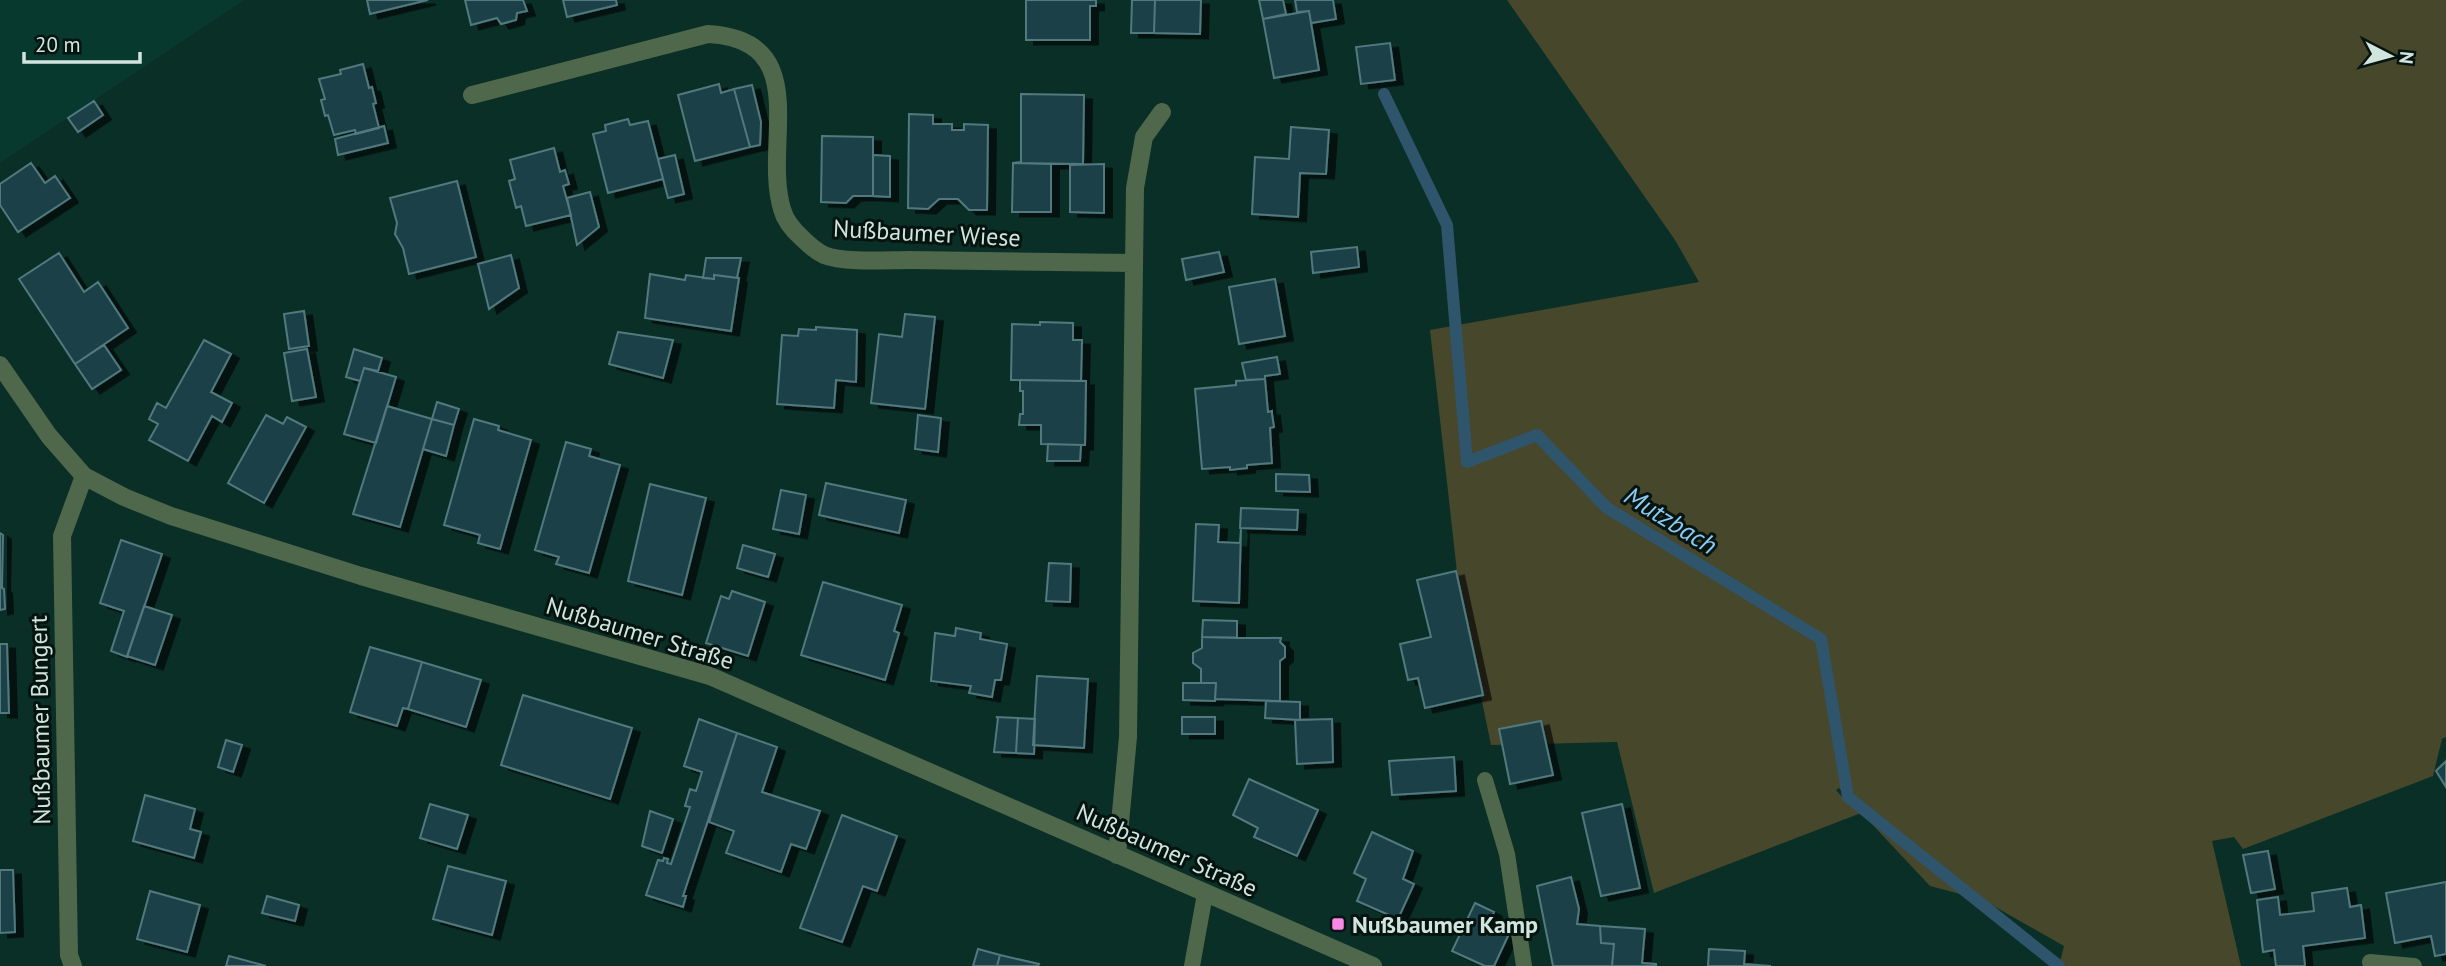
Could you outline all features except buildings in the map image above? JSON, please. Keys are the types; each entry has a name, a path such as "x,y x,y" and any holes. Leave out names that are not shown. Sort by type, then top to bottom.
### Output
{"street":[{"name":"Nußbaumer Wiese","path":"472,95 708,34 726,35 746,42 764,56 774,73 778,90 777,187 782,211 793,229 811,247 825,255 887,260 1133,263"},
{"path":"1117,855 1128,737 1135,188 1144,137 1162,112"},
{"name":"Nußbaumer Straße","path":"0,365 49,436 84,476 124,497 184,520 360,576 710,676 1373,966"},
{"name":"Nußbaumer Bungert","path":"73,966 69,955 62,536 84,476"}],"lane":[{"path":"1485,780 1507,854 1524,966"},
{"path":"1192,966 1205,894"},
{"path":"2370,962 2414,966"}],"shaded area":[{"path":"0,0 244,0 0,163"},
{"path":"1507,0 2446,0 2446,737 2442,739 2433,776 2243,849 2234,837 2212,841 2241,966 2059,966 2064,946 1983,900 1930,886 1869,821 1860,806 1852,804 1839,788 1836,790 1851,807 1858,808 1861,813 1654,893 1617,742 1491,745 1459,590 1430,330 1699,282 1675,240"}],"waterway":[{"name":"Mutzbach","path":"1384,94 1447,225 1467,462 1537,435 1607,508 1821,639 1848,797 2059,966"}],"place":[{"name":"Nußbaumer Kamp","path":"1338,924"}]}
